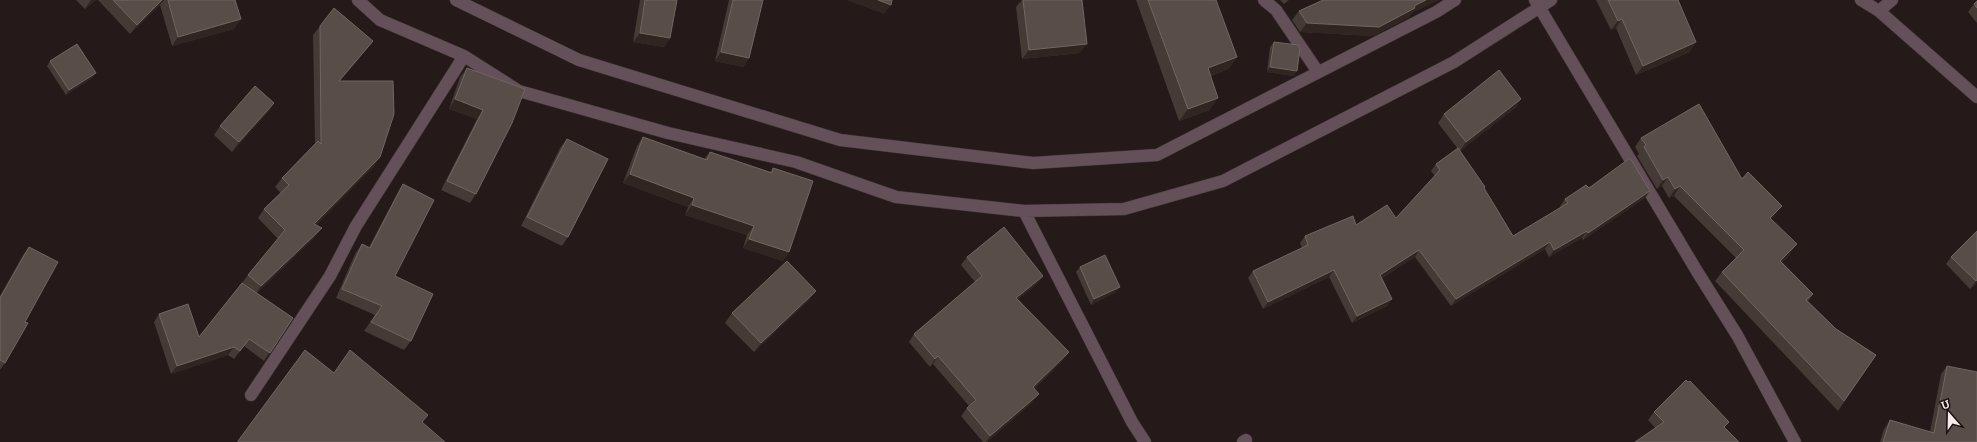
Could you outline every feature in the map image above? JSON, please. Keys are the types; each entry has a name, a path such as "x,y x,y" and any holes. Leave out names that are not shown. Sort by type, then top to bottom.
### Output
{"street":[{"path":"358,0 380,20 464,56 519,91 668,133 796,162 896,197 1024,211 1124,209 1223,181 1454,62 1537,4 1550,0"},
{"path":"456,0 579,60 840,140 1033,163 1157,155 1436,12 1455,0"},
{"path":"1264,0 1276,10 1318,72"},
{"path":"1861,0 1879,11 1977,97"},
{"path":"1879,11 1892,0"},
{"path":"1537,4 1698,273 1737,335 1795,442"},
{"path":"251,395 330,276 356,226 464,56"},
{"path":"1024,211 1132,422 1145,442"}],"building":[{"path":"113,0 162,0 137,25"},
{"path":"168,0 235,0 241,19 178,37"},
{"path":"645,0 677,0 670,38 640,33"},
{"path":"733,0 763,0 749,58 721,52"},
{"path":"878,0 892,0 891,5"},
{"path":"1023,0 1082,0 1087,44 1029,50"},
{"path":"1148,0 1216,0 1237,57 1208,68 1218,98 1188,109"},
{"path":"1323,0 1426,0 1414,6 1415,8 1379,27 1307,23 1299,11"},
{"path":"1608,0 1678,0 1696,42 1643,66 1622,19 1618,21"},
{"path":"1977,1 1977,8 1974,4"},
{"path":"334,8 373,41 339,81 393,81 394,114 380,157 314,224 322,228 261,286 248,275 285,230 264,209 289,185 282,178 318,141 321,144 320,26"},
{"path":"1274,42 1298,45 1300,48 1297,71 1270,67"},
{"path":"77,44 96,73 69,90 50,61"},
{"path":"467,68 525,89 512,123 476,194 447,181 483,110 455,99"},
{"path":"1499,70 1521,99 1466,142 1444,114"},
{"path":"255,86 274,103 239,142 220,126"},
{"path":"1699,104 1742,179 1748,172 1782,206 1770,218 1797,244 1780,261 1813,294 1806,300 1836,329 1876,355 1844,401 1722,272 1744,250 1680,186 1675,189 1668,177 1663,180 1644,147 1646,145 1641,138"},
{"path":"643,137 707,160 710,152 772,173 773,168 813,181 789,252 749,239 754,226 692,205 694,198 630,174"},
{"path":"567,139 608,159 568,237 527,217"},
{"path":"1458,148 1485,187 1484,188 1513,236 1568,203 1565,199 1586,185 1589,188 1630,158 1650,191 1588,233 1587,231 1554,250 1550,242 1456,299 1419,250 1380,275 1392,299 1357,316 1334,270 1268,302 1253,271 1308,245 1305,236 1353,216 1356,225 1387,205 1396,218 1440,170 1436,164"},
{"path":"403,184 434,200 395,276 433,294 411,341 371,322 382,306 342,289 362,244 370,248"},
{"path":"1004,227 1043,276 1016,298 1069,352 1033,387 1039,394 990,436 967,408 976,400 938,356 935,359 914,334 982,276 967,257"},
{"path":"1977,231 1977,280 1976,281 1951,257"},
{"path":"29,247 58,262 25,322 28,323 5,363 0,360 0,298"},
{"path":"1105,255 1120,287 1094,299 1080,267"},
{"path":"787,261 816,291 761,343 732,313"},
{"path":"242,283 293,318 270,353 249,339 240,351 234,347 177,366 159,314 188,304 199,337"},
{"path":"305,350 334,373 350,350 428,415 422,422 445,442 238,442"},
{"path":"1947,366 1977,372 1977,442 1883,442 1890,420 1934,433"},
{"path":"1686,380 1688,382 1690,381 1729,422 1724,427 1739,442 1635,442 1664,422 1654,412"}]}
